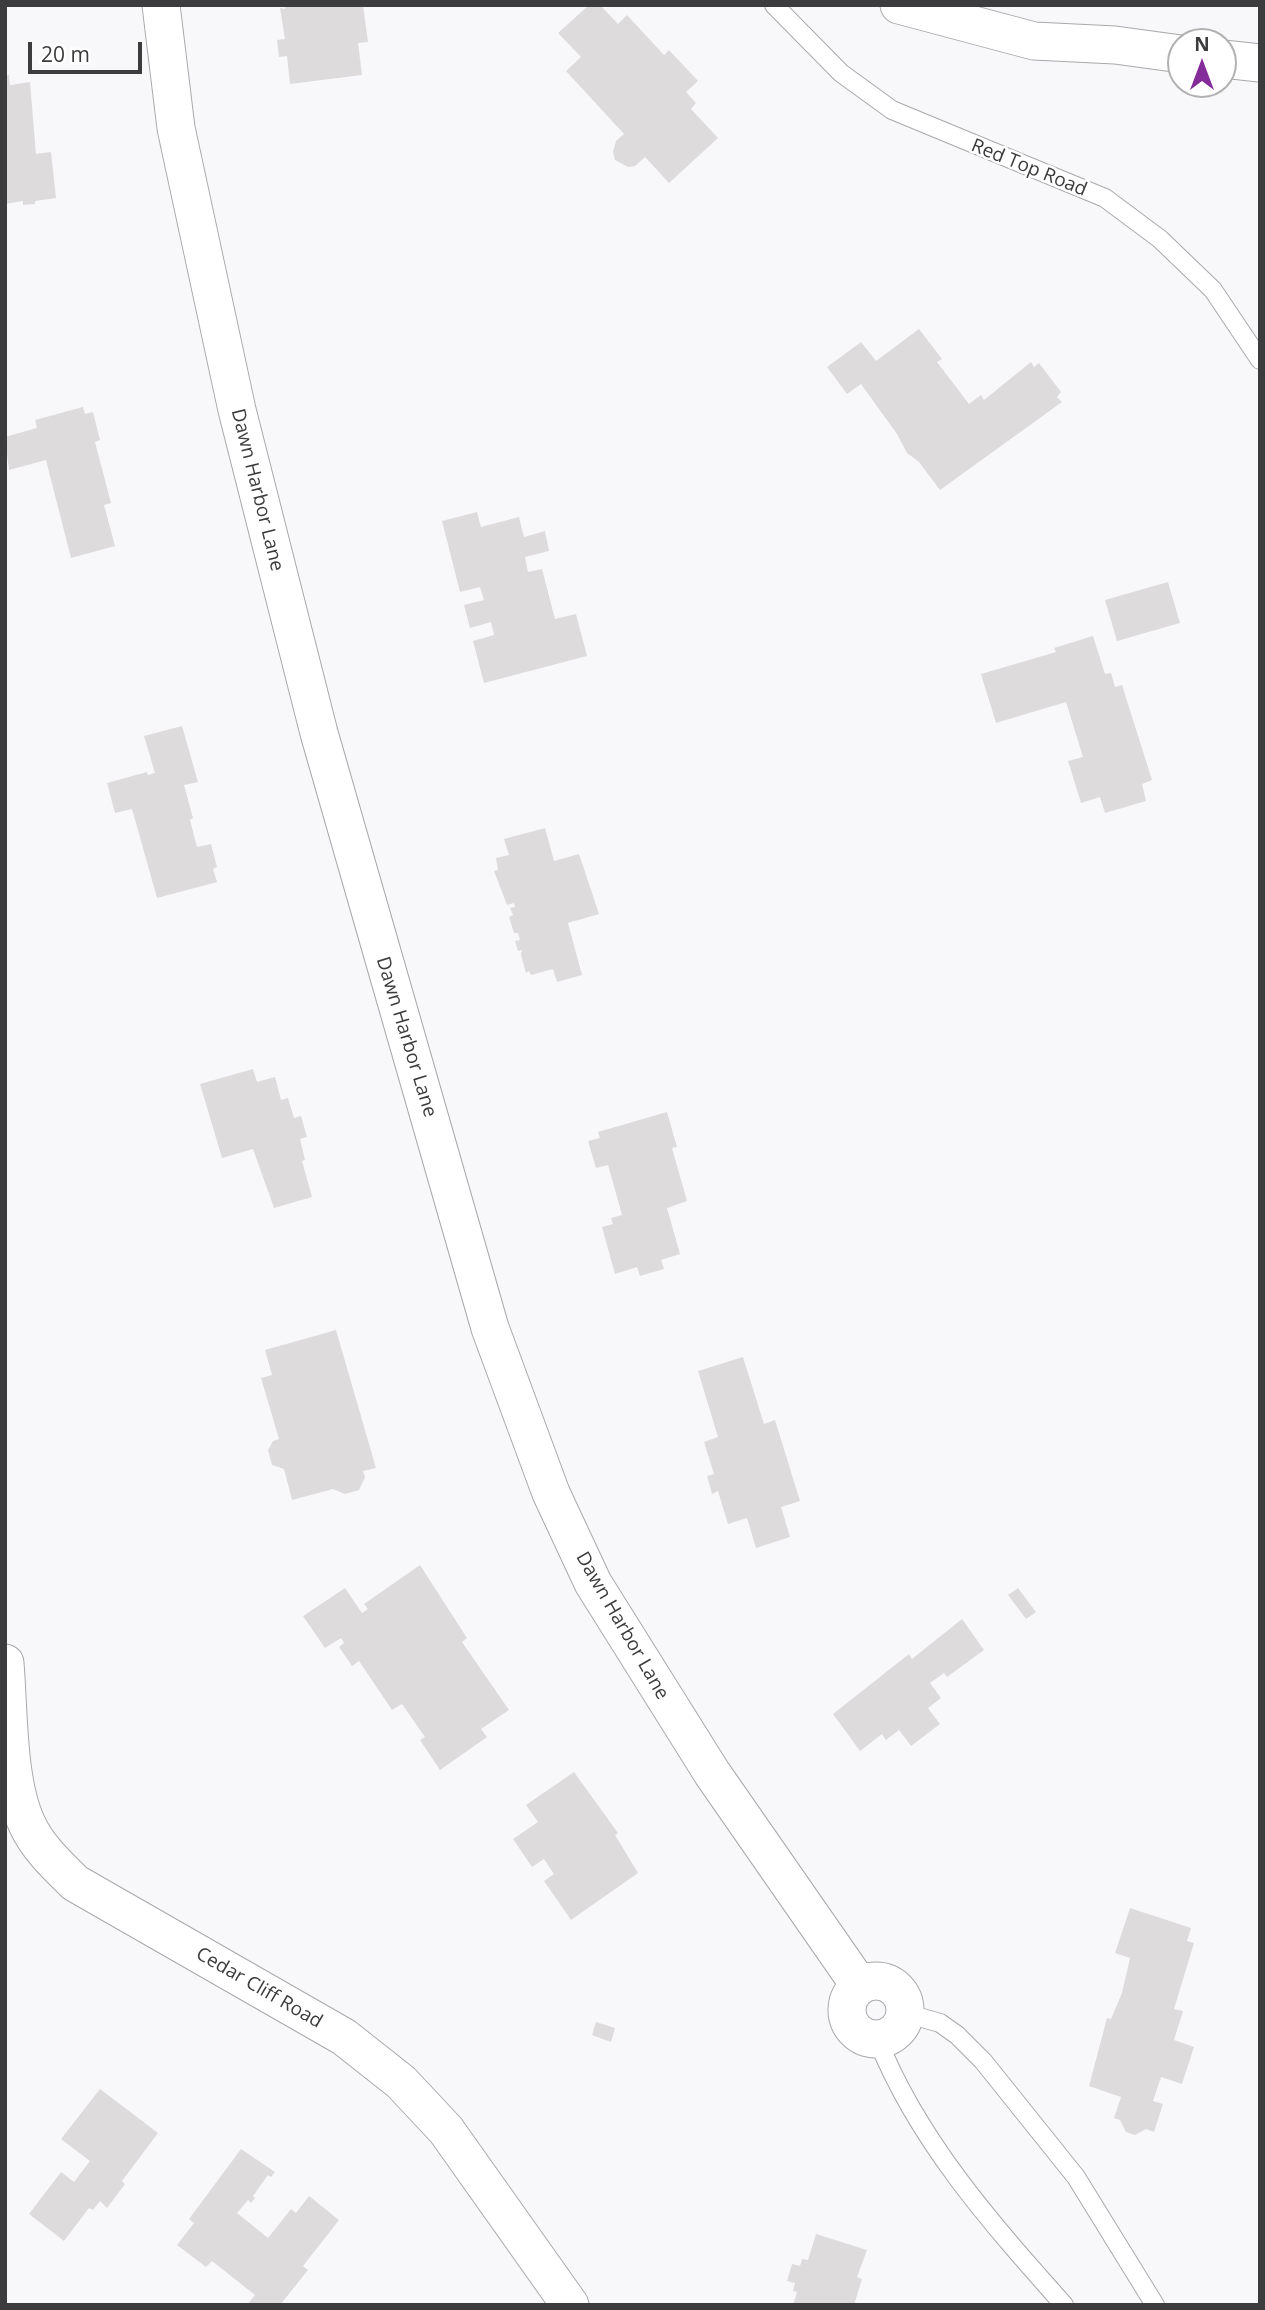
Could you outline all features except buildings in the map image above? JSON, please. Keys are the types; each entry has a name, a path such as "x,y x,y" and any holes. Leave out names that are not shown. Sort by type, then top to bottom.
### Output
{"street":[{"name":"Dawn Harbor Lane","path":"161,5 176,128 237,410 319,733 490,1328 551,1493 593,1583 712,1773 860,1986"},
{"path":"899,5 1034,41 1115,45 1167,52"},
{"path":"1237,61 1260,63"},
{"name":"Cedar Cliff Road","path":"5,1663 13,1764 20,1796 27,1824 48,1856 75,1883 344,2037 401,2082 453,2140 570,2305"},
{"path":"877,1981 895,1988 905,2004 905,2013 898,2030 890,2036 877,2038 862,2035 849,2021 849,2002 860,1986 877,1981"}],"lane":[{"name":"Red Top Road","path":"774,5 841,73 892,110 1105,198 1160,239 1213,290 1260,360"},
{"path":"905,2013 940,2023 957,2035 983,2061 1076,2177 1155,2305"},
{"path":"877,2038 892,2077 978,2208 1064,2305"}]}
